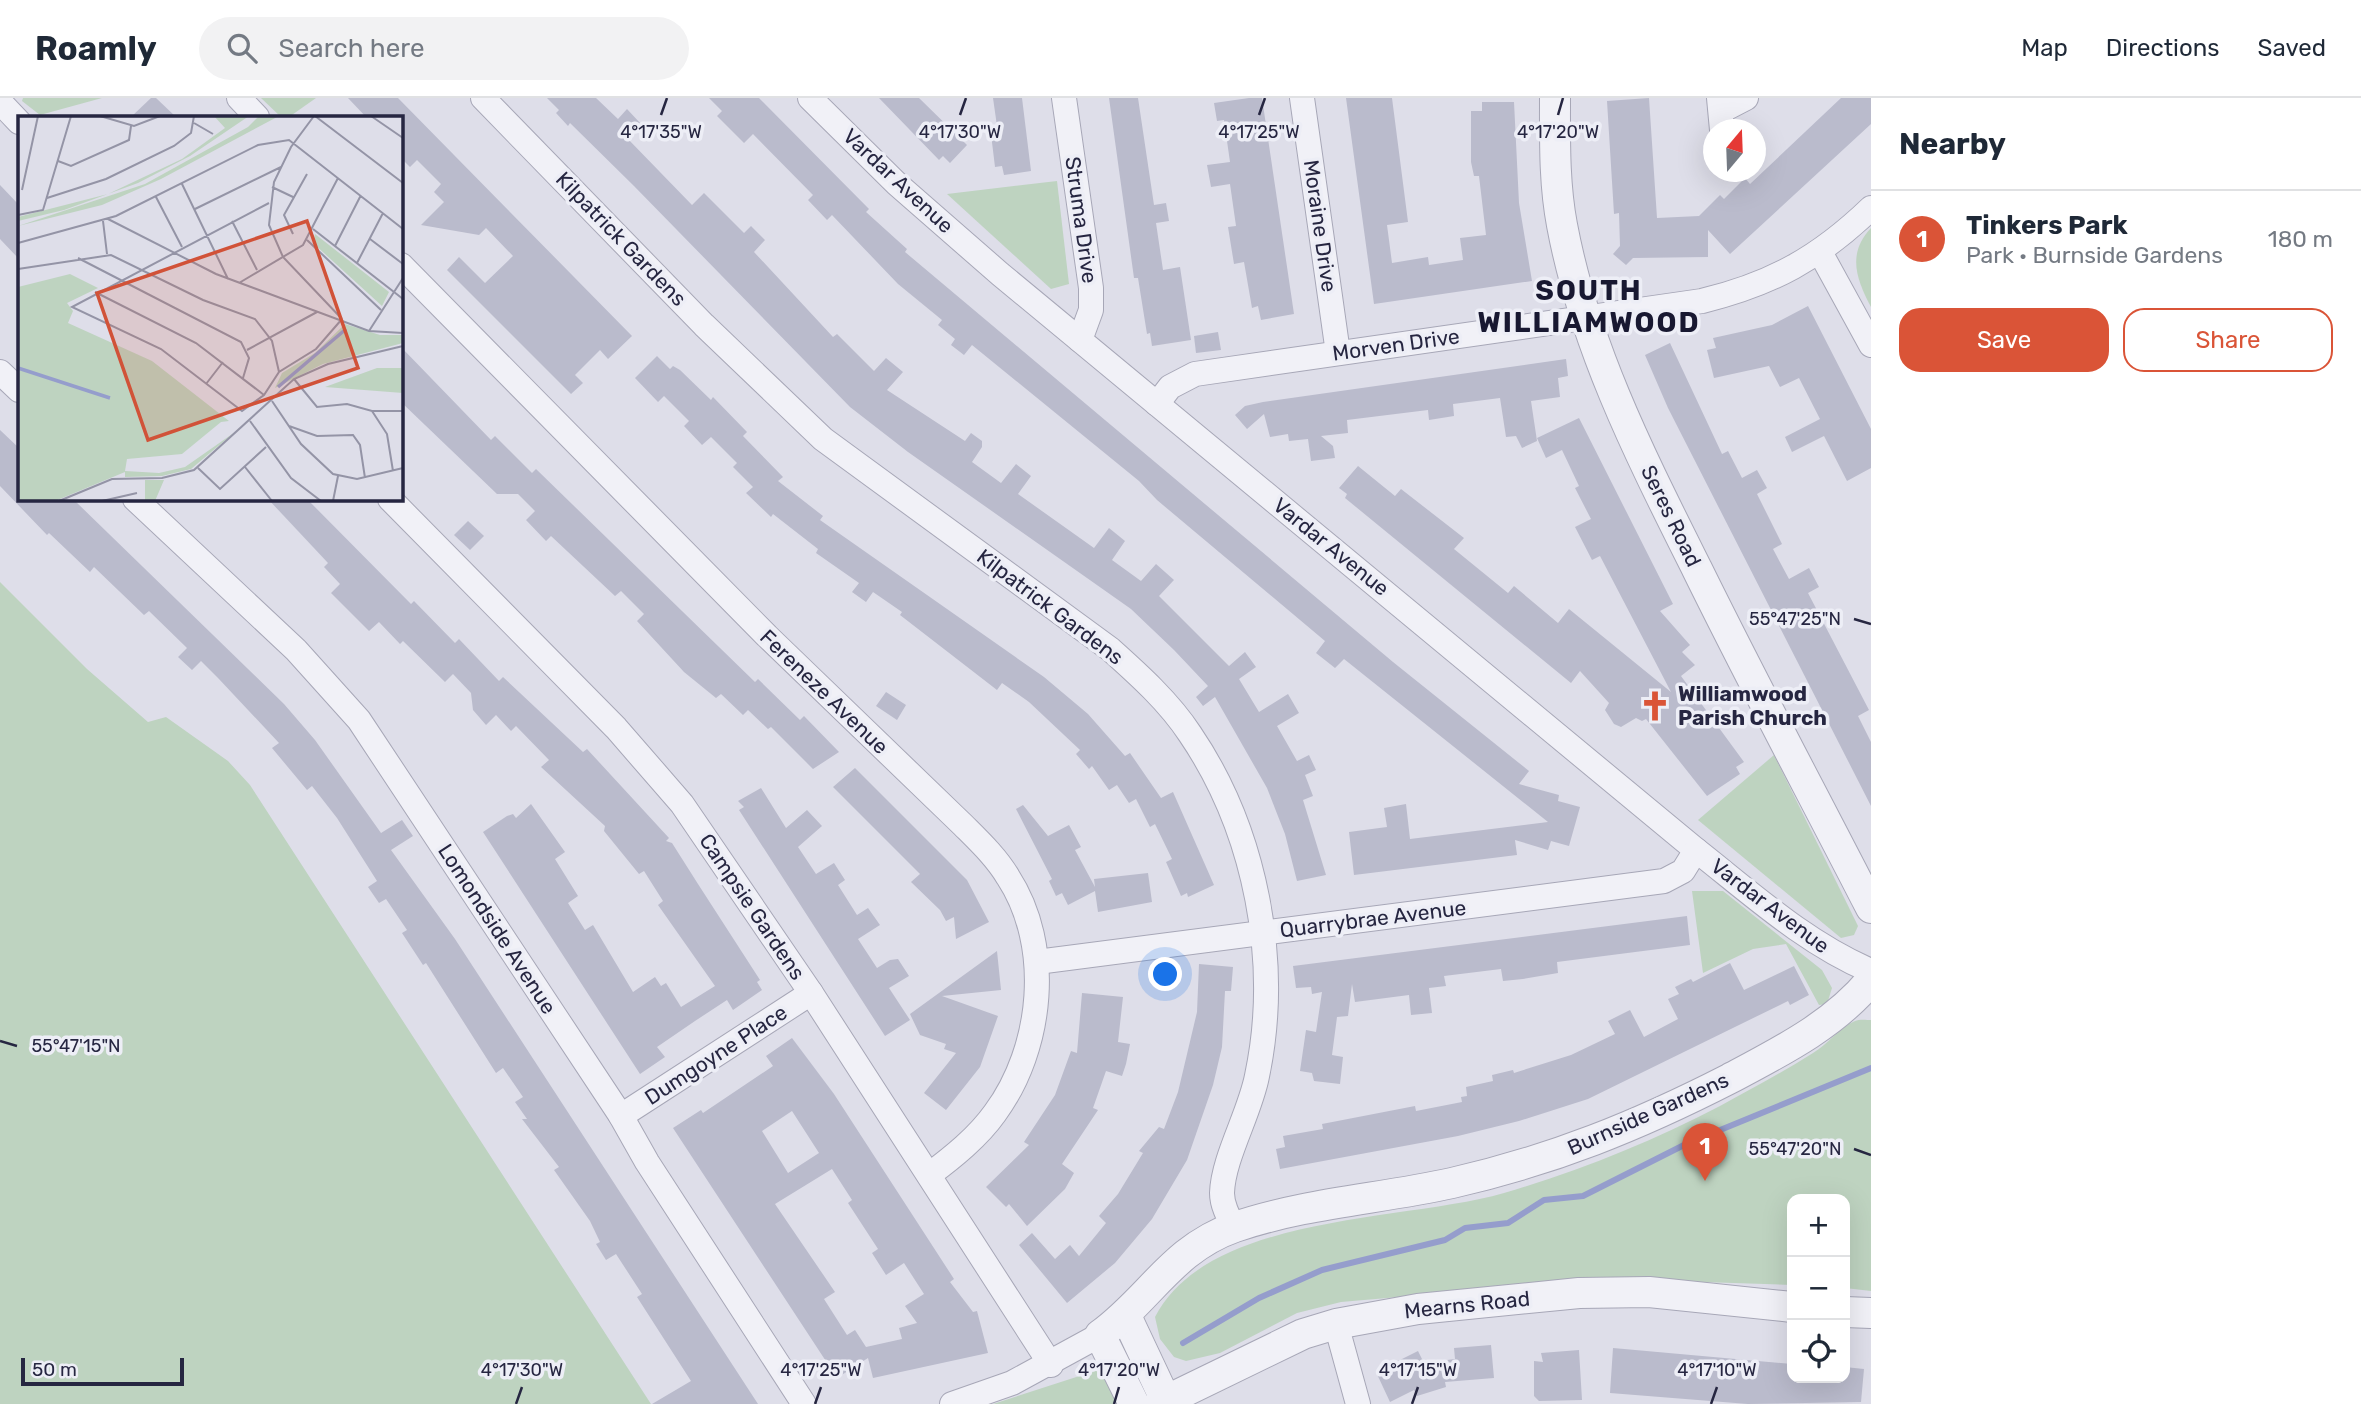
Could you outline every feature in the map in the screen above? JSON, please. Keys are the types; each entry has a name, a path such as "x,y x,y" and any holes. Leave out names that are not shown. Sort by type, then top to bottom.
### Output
{"street":[{"path":"239,98 256,116"},
{"name":"Kilpatrick Gardens","path":"483,98 695,315 823,439 910,505 1075,621 1141,677 1190,733 1222,792 1249,865 1262,932 1266,982 1262,1047 1251,1103 1226,1172 1222,1194 1224,1209 1234,1227"},
{"name":"Vardar Avenue","path":"810,98 897,184 1080,340 1504,688 1696,850 1810,939 1834,955 1871,971"},
{"name":"Struma Drive","path":"1064,98 1091,288 1091,310 1080,340"},
{"name":"Moraine Drive","path":"1302,98 1338,354"},
{"name":"Seres Road","path":"1555,98 1555,157 1562,222 1584,318 1621,413 1657,489 1871,908"},
{"path":"1721,113 1746,98"},
{"path":"0,102 18,121"},
{"name":"Morven Drive","path":"1157,404 1170,387 1195,374 1702,301 1746,290 1771,281 1820,252 1871,208"},
{"path":"1820,252 1871,345"},
{"name":"Fereneze Avenue","path":"402,266 767,636 993,856 1009,878 1023,906 1037,962 1031,1030 1010,1090 995,1114 972,1139 929,1175"},
{"path":"0,372 18,389"},
{"name":"Lomondside Avenue","path":"136,500 296,650 359,720 621,1116 647,1162 804,1404"},
{"name":"Campsie Gardens","path":"391,500 650,766 682,804 811,993 1051,1365"},
{"name":"Quarrybrae Avenue","path":"1037,962 1664,881 1682,871 1696,850"},
{"name":"Burnside Gardens","path":"1234,1227 1282,1214 1451,1183 1591,1144 1768,1059 1850,1006 1871,980"},
{"name":"Dumgoyne Place","path":"621,1116 811,993"},
{"path":"952,1404 1012,1383 1051,1365 1100,1335 1126,1316 1152,1283 1180,1258 1198,1244 1234,1227"},
{"name":"Mearns Road","path":"1163,1402 1303,1334 1336,1324 1418,1309 1579,1293 1649,1292 1787,1306"},
{"path":"1850,1312 1871,1313"},
{"path":"1126,1316 1163,1402"},
{"path":"1336,1324 1358,1404"},
{"path":"1100,1335 1134,1404"}],"green space":[{"path":"23,98 102,98 40,115 22,101"},
{"path":"261,98 316,98 290,116 280,116"},
{"path":"1057,181 1069,284 1051,289 947,194"},
{"path":"1871,228 1871,307 1858,276 1856,257 1863,237"},
{"path":"0,582 87,669 148,722 166,717 228,761 250,785 651,1404 0,1404"},
{"path":"1774,755 1858,926 1854,935 1841,938 1698,820"},
{"path":"1692,891 1723,891 1822,970 1832,988 1827,1004 1819,1005 1786,944 1753,949 1703,973"},
{"path":"1859,1020 1871,1020 1871,1291 1850,1289 1850,1194 1787,1194 1787,1285 1609,1279 1341,1302 1297,1313 1220,1353 1186,1361 1174,1357 1160,1339 1155,1317 1181,1283 1218,1258 1263,1240 1312,1227 1504,1193 1587,1165 1641,1144 1720,1106 1813,1053 1849,1024"},
{"path":"1098,1370 1103,1372 1116,1398 1113,1404 993,1404"}],"building":[{"path":"151,98 156,98 175,116 132,116"},
{"path":"348,98 398,98 632,336 608,359 600,350 575,375 583,383 571,394 447,270 459,257 485,283 513,256 486,228 479,235 421,225 444,202 434,192 441,184 417,160 410,167 402,159 402,116 365,116"},
{"path":"547,98 596,98 618,119 627,109 641,124 627,138 692,205 704,193 744,233 751,226 765,240 754,252 833,337 837,334 874,371 886,358 903,372 887,390 965,441 971,433 982,441 982,447 972,462 1001,483 1016,464 1031,476 1018,494 1094,548 1109,528 1125,541 1112,560 1141,581 1156,564 1174,580 1159,596 1229,666 1245,652 1256,667 1239,679 1259,712 1288,694 1299,713 1277,726 1297,761 1309,755 1316,770 1305,775 1313,796 1303,800 1326,875 1297,881 1285,834 1267,788 1215,697 1203,706 1196,697 1208,686 1174,650 1131,609 908,452 850,407 634,186 570,123 568,126 556,113 559,110"},
{"path":"709,98 759,98 869,209 866,212 907,249 905,252 1393,662 1529,771 1519,784 1559,795 1558,801 1580,807 1569,846 1551,841 1548,850 1515,840 1517,855 1354,875 1349,832 1387,827 1384,808 1406,804 1410,839 1548,822 1344,659 1335,668 1316,653 1325,641 1157,500 1139,481 972,345 964,355 951,345 955,339 938,325 942,320 898,284 832,215 827,220 808,200 813,195 753,134 744,143 717,116 722,111"},
{"path":"879,98 919,98 967,145 950,163 943,156 939,160"},
{"path":"993,98 1022,98 1031,171 1004,175 1002,166 995,167 991,134 998,133"},
{"path":"1109,98 1138,98 1154,205 1166,203 1169,221 1156,223 1163,270 1180,267 1191,340 1152,346 1150,333 1147,334 1138,278 1134,278"},
{"path":"1262,98 1294,314 1261,320 1258,306 1252,308 1244,262 1234,264 1228,227 1236,226 1230,184 1211,187 1207,165 1230,162 1224,120 1217,121 1214,103"},
{"path":"1346,98 1392,98 1408,222 1387,225 1392,263 1428,257 1429,265 1463,260 1460,238 1486,235 1479,176 1474,176 1471,162 1471,111 1482,111 1482,102 1514,102 1519,203 1532,281 1374,304"},
{"path":"1649,98 1657,218 1699,216 1720,195 1724,199 1741,182 1766,182 1766,169 1841,98 1871,98 1871,124 1730,254 1708,230 1708,257 1633,258 1626,265 1613,254 1620,246 1619,213 1614,214 1607,101"},
{"path":"0,185 18,204 18,258 0,239"},
{"path":"1808,306 1871,429 1871,468 1847,481 1824,436 1792,452 1785,437 1820,419 1799,378 1780,387 1769,366 1714,378 1707,350 1716,348 1713,338 1772,325"},
{"path":"1218,332 1221,350 1196,353 1194,336"},
{"path":"1670,343 1722,454 1728,451 1742,478 1757,470 1767,488 1757,494 1782,544 1773,549 1789,579 1809,568 1819,587 1808,593 1869,710 1858,716 1871,742 1871,806 1668,408 1645,355"},
{"path":"402,348 491,440 495,436 532,473 536,469 755,682 758,679 800,720 804,716 839,752 813,769 771,727 768,729 748,710 743,715 721,694 716,698 684,672 637,621 644,614 621,591 615,596 551,536 546,541 526,520 535,511 518,494 497,494 402,403"},
{"path":"657,356 670,369 673,366 680,370 711,400 713,397 747,432 743,436 783,477 778,481 823,516 820,520 1044,677 1088,714 1125,756 1130,753 1161,798 1173,792 1214,885 1188,897 1187,893 1181,896 1166,862 1172,859 1155,824 1150,827 1136,799 1129,803 1117,785 1109,790 1092,766 1089,769 1076,754 1080,750 1029,702 1002,683 997,690 900,615 902,612 873,592 866,602 852,592 859,583 816,553 818,549 773,514 771,517 746,493 753,487 733,467 737,463 711,437 702,445 684,426 689,421 664,396 658,402 635,378"},
{"path":"1566,359 1568,376 1558,378 1560,397 1531,401 1537,441 1522,448 1516,436 1506,437 1500,398 1453,404 1454,416 1429,420 1428,410 1347,420 1348,433 1321,436 1333,446 1335,458 1311,461 1308,439 1289,441 1288,434 1270,437 1264,414 1247,429 1235,415 1245,406 1263,402"},
{"path":"1579,418 1673,604 1660,611 1690,645 1682,652 1695,665 1681,676 1744,762 1736,767 1740,774 1707,796 1646,719 1642,721 1636,718 1621,727 1614,724 1605,710 1609,703 1580,671 1571,683 1345,498 1347,494 1339,488 1358,466 1395,496 1401,489 1464,538 1454,549 1508,593 1514,586 1558,623 1569,609 1671,692 1600,556 1592,560 1575,527 1591,519 1575,488 1579,486 1562,450 1546,458 1537,438"},
{"path":"0,430 18,447 18,500 74,500 284,704 315,740 381,833 402,820 413,836 391,850 455,939 758,1404 652,1404 691,1381 637,1297 642,1294 616,1254 606,1260 596,1244 600,1242 590,1221 554,1170 559,1167 522,1119 527,1119 515,1102 523,1097 503,1068 496,1073 426,963 423,965 402,933 407,930 386,899 379,903 368,887 377,881 337,818 312,786 307,790 272,748 279,743 201,661 192,670 178,657 187,648 149,611 144,615 94,567 90,572 49,533 47,535 0,486"},
{"path":"269,500 308,500 411,604 414,601 455,643 459,639 499,681 503,677 583,752 587,749 669,838 666,841 672,843 760,980 757,982 762,990 733,1010 727,1000 657,1047 665,1057 640,1074 483,832 507,816 513,814 516,818 531,804 565,852 555,859 578,896 568,903 585,930 593,925 633,992 655,977 661,986 666,983 681,1007 715,986 658,905 663,901 644,871 639,874 604,831 605,826 541,767 549,760 516,726 511,731 496,715 486,725 473,710 471,693 453,674 445,682 403,641 400,644 379,622 369,631 331,593 340,584 324,567 328,563"},
{"path":"468,521 484,536 470,550 454,535"},
{"path":"886,692 906,705 897,720 876,706"},
{"path":"855,768 967,880 989,922 956,939 954,917 946,921 940,910 911,882 920,874 833,787"},
{"path":"761,788 786,828 807,810 822,826 798,847 816,874 834,863 845,880 838,885 857,915 868,908 880,925 858,939 877,968 890,960 898,959 909,976 889,988 910,1020 885,1036 739,810 744,807 738,801"},
{"path":"1023,805 1048,836 1069,825 1081,847 1075,850 1095,887 1094,879 1148,873 1152,902 1098,912 1095,891 1068,905 1062,893 1056,896 1049,881 1052,879 1016,809"},
{"path":"1687,916 1690,945 1557,962 1558,973 1523,979 1503,981 1501,969 1444,976 1446,986 1429,988 1432,1013 1411,1015 1409,995 1355,1002 1352,984 1348,1016 1337,1017 1332,1055 1343,1057 1340,1084 1314,1081 1312,1073 1300,1071 1306,1030 1316,1032 1322,992 1312,994 1311,987 1296,988 1293,966"},
{"path":"997,951 1001,990 942,996 998,1016 980,1067 946,1110 924,1093 956,1053 944,1049 946,1044 920,1035 910,1014"},
{"path":"1730,963 1744,990 1794,966 1809,995 1790,1005 1788,1001 1588,1099 1519,1121 1458,1136 1280,1169 1276,1149 1285,1147 1283,1136 1323,1129 1322,1124 1415,1106 1416,1111 1462,1102 1461,1097 1467,1096 1466,1087 1493,1081 1492,1075 1513,1070 1514,1073 1571,1055 1615,1034 1608,1021 1630,1010 1644,1037 1678,1019 1668,999 1679,994 1675,987 1691,979 1693,982"},
{"path":"1199,964 1233,967 1231,991 1225,991 1222,1047 1213,1085 1187,1160 1152,1219 1115,1263 1067,1303 1019,1245 1032,1233 1055,1259 1070,1245 1079,1256 1106,1223 1099,1216 1118,1194 1143,1153 1139,1151 1159,1127 1164,1129 1178,1092 1197,1012"},
{"path":"1082,993 1123,997 1118,1042 1130,1044 1126,1064 1122,1076 1106,1071 1093,1108 1098,1110 1062,1164 1074,1173 1065,1189 1027,1226 1009,1204 1006,1207 986,1187 1029,1145 1024,1142 1055,1095 1071,1051 1077,1053"},
{"path":"792,1038 834,1094 954,1279 950,1282 973,1312 977,1311 988,1353 873,1378 868,1358 837,1378 673,1128 701,1110 703,1113 773,1066 766,1056","holes":["792,1111 819,1153 788,1173 762,1131","832,1169 852,1200 848,1203 878,1249 872,1253 886,1275 904,1263 924,1294 905,1306 917,1323 899,1328 902,1339 866,1347 855,1330 847,1335 824,1299 835,1292 775,1204"]},
{"path":"1491,1345 1494,1378 1445,1382 1446,1387 1417,1396 1414,1390 1390,1402 1376,1372 1418,1351 1424,1363 1455,1359 1454,1348"},
{"path":"1613,1348 1787,1364 1787,1383 1850,1383 1850,1368 1864,1369 1861,1402 1748,1404 1610,1393"},
{"path":"1579,1350 1582,1400 1539,1401 1534,1396 1534,1361 1543,1362 1541,1353"}],"waterway":[{"path":"1183,1343 1259,1298 1322,1270 1445,1240 1465,1228 1508,1223 1544,1200 1583,1196 1686,1144 1871,1068"}],"place":[{"name":"Williamwood Parish Church","path":"1655,706"},
{"name":"Tinkers Park","path":"1705,1181"}],"district":[{"name":"SOUTH WILLIAMWOOD","path":"1589,306"}]}
